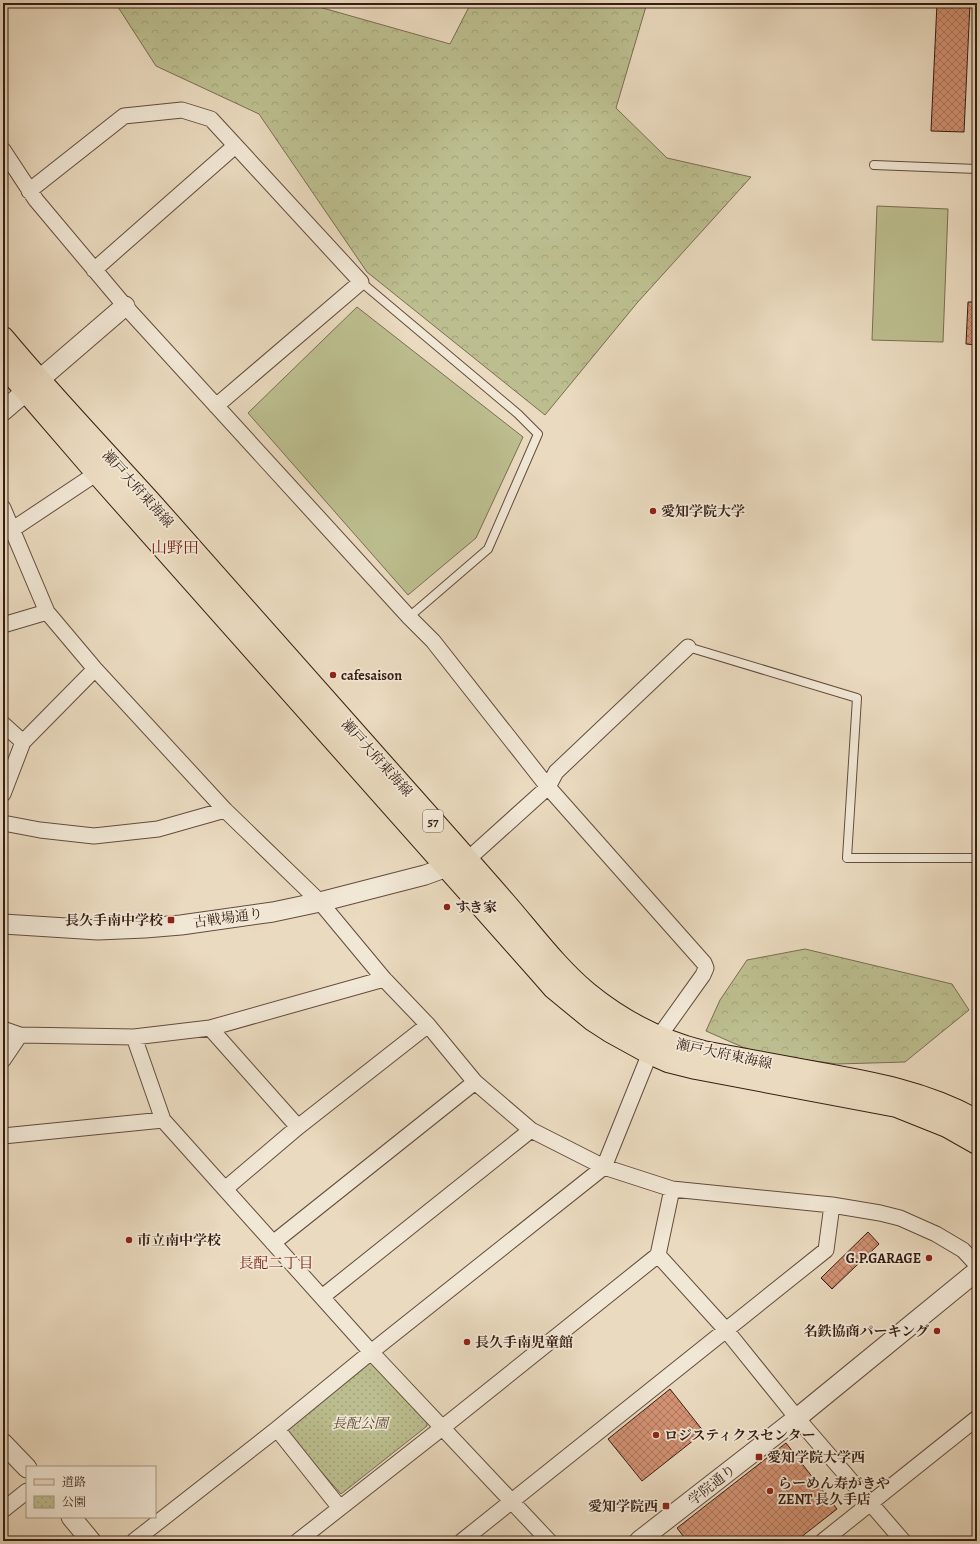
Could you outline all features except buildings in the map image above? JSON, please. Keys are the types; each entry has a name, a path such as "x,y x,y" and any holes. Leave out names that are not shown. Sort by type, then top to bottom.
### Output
{"main road":[{"name":"瀬戸大府東海線","path":"3,338 32,385 97,473 457,863"},
{"name":"瀬戸大府東海線","path":"3,364 32,385 164,518 457,863 554,988 593,1020 654,1046 703,1052 856,1080 913,1094 960,1111 977,1121"},
{"name":"瀬戸大府東海線","path":"654,1046 668,1061 696,1068 897,1106 947,1126 977,1143"}],"street":[{"path":"29,191 124,116 182,110 211,119 361,282 216,406"},
{"path":"94,270 235,146"},
{"path":"3,150 29,191 94,270 125,306 409,617 433,640 548,787 704,962 706,968 703,975 654,1046 604,1167 371,1352 277,1429 134,1541"},
{"path":"3,411 125,306"},
{"path":"12,529 97,473"},
{"path":"3,508 47,612 95,669 226,810 320,902 384,979 428,1025 475,1082 531,1130 604,1167 672,1189 832,1205 900,1218 921,1227 962,1250 977,1265"},
{"path":"3,626 47,612"},
{"path":"457,863 548,787 556,772 688,646"},
{"path":"3,794 23,742 95,669"},
{"path":"3,724 23,742"},
{"path":"3,823 40,830 94,836 158,829 226,810"},
{"name":"古戦場通り","path":"3,924 98,930 145,928 273,912 320,902 425,875 457,863"},
{"path":"3,1029 20,1035 134,1037 210,1028 384,979"},
{"path":"225,1189 298,1127 428,1025"},
{"path":"210,1028 298,1127"},
{"path":"3,1060 20,1035"},
{"path":"134,1037 163,1120 371,1352 549,1541"},
{"path":"273,1243 475,1082"},
{"path":"3,1136 163,1120"},
{"path":"322,1297 531,1130"},
{"path":"298,1541 658,1255 672,1189"},
{"path":"462,1541 826,1250 832,1205"},
{"path":"658,1255 726,1330 791,1423 870,1502 903,1541"},
{"name":"学院通り","path":"639,1541 791,1423 977,1271"},
{"path":"823,1541 977,1418"},
{"path":"277,1429 340,1508"},
{"path":"3,1443 26,1467"},
{"path":"3,1510 26,1492"},
{"path":"72,1518 91,1541"}],"lane":[{"path":"874,165 977,169"},
{"path":"361,282 518,414 538,434 488,549 409,617"},
{"path":"688,646 857,698 847,858 977,858"}],"green space":[{"path":"121,3 305,3 450,44 471,3 647,3 616,108 667,158 751,177 637,303 545,415 367,272 259,114 156,66 118,7"},
{"path":"877,206 948,209 943,342 872,340"},
{"path":"357,307 523,437 476,538 408,595 248,413"},
{"path":"805,949 952,984 969,1010 905,1062 837,1064 756,1053 706,1031 720,1000 747,960"},
{"name":"長配公園","path":"367,1361 372,1361 427,1416 427,1426 341,1494 285,1431"}],"place":[{"name":"愛知学院大学","path":"653,511"},
{"name":"cafesaison","path":"333,675"},
{"name":"すき家","path":"447,907"},
{"name":"長久手南中学校","path":"171,920"},
{"name":"市立南中学校","path":"129,1240"},
{"name":"G.P.GARAGE","path":"929,1258"},
{"name":"名鉄協商パーキング","path":"937,1331"},
{"name":"長久手南児童館","path":"467,1342"},
{"name":"ロジスティクスセンター","path":"656,1435"},
{"name":"愛知学院大学西","path":"759,1457"},
{"name":"らーめん寿がきや ZENT 長久手店","path":"770,1491"},
{"name":"愛知学院西","path":"666,1506"}],"district":[{"name":"山野田","path":"175,548"},
{"name":"長配二丁目","path":"276,1263"}]}
